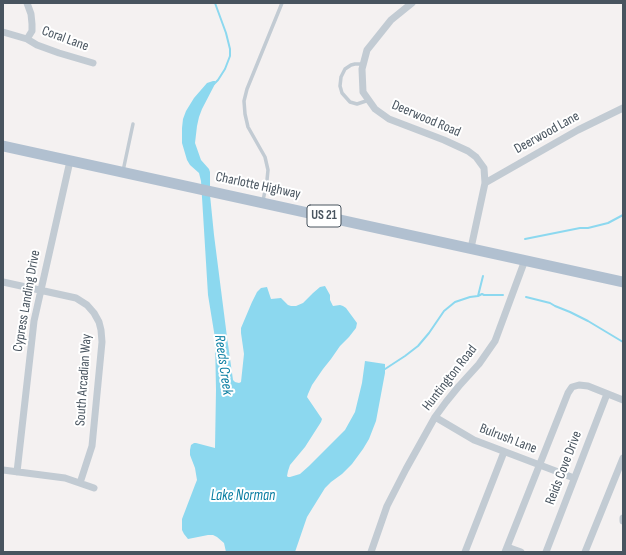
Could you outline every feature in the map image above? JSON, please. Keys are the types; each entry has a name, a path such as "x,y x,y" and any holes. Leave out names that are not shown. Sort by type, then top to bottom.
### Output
{"main road":[{"name":"Charlotte Highway","path":"3,146 623,282"}],"street":[{"path":"27,3 31,14 32,31 27,39"},
{"name":"Deerwood Road","path":"412,3 391,20 367,50 362,69 363,92 375,109 389,119 468,151 476,157 484,168 485,183 472,248"},
{"name":"Coral Lane","path":"3,32 27,39 59,53 93,63"},
{"name":"Deerwood Lane","path":"485,183 578,130 623,108"},
{"name":"Cypress Landing Drive","path":"17,472 34,321 70,161"},
{"name":"Huntington Road","path":"371,552 387,506 435,417 459,386 479,364 495,341 525,260"},
{"name":"South Arcadian Way","path":"3,282 76,298 87,305 99,322 102,342 92,446 80,483"},
{"path":"521,552 506,549 568,393 572,387 579,385 588,386 623,400"},
{"name":"Reids Cove Drive","path":"546,552 607,394"},
{"name":"Bulrush Lane","path":"435,417 474,440 574,478"},
{"path":"465,552 504,452"},
{"path":"585,552 623,458"},
{"path":"3,470 65,478 94,488"}],"lane":[{"path":"263,202 268,170 265,157 248,127 244,114 244,101 247,89 282,3"},
{"path":"363,64 351,65 346,69 341,77 340,86 342,93 350,102 357,104 369,100"},
{"path":"123,172 133,124"}],"water":[{"name":"Lake Norman","path":"215,81 215,84 199,117 195,143 201,160 210,172 210,195 214,235 233,380 239,383 241,382 244,354 241,328 257,292 261,288 267,287 271,299 281,298 288,305 296,306 303,303 320,287 325,286 330,295 330,300 333,306 340,305 346,308 357,323 356,328 340,346 312,385 307,397 322,419 305,447 290,465 288,477 300,474 345,430 355,412 362,383 365,361 385,364 385,373 376,421 369,439 352,464 325,488 307,517 295,552 226,552 224,543 213,535 188,539 182,530 182,519 197,480 195,468 190,455 191,445 196,443 215,448 216,390 215,338 208,295 201,181 199,173 187,160 182,143 182,128 186,111 194,98 207,83"}],"waterway":[{"name":"Reeds Creek","path":"214,84 225,69 230,56 226,33 215,3"},
{"path":"525,239 580,228 588,228 608,223 623,215"},
{"path":"478,296 483,276"},
{"path":"382,371 418,346 444,311 455,302 482,294 503,295"},
{"path":"526,297 550,303 570,312 623,342"}]}
